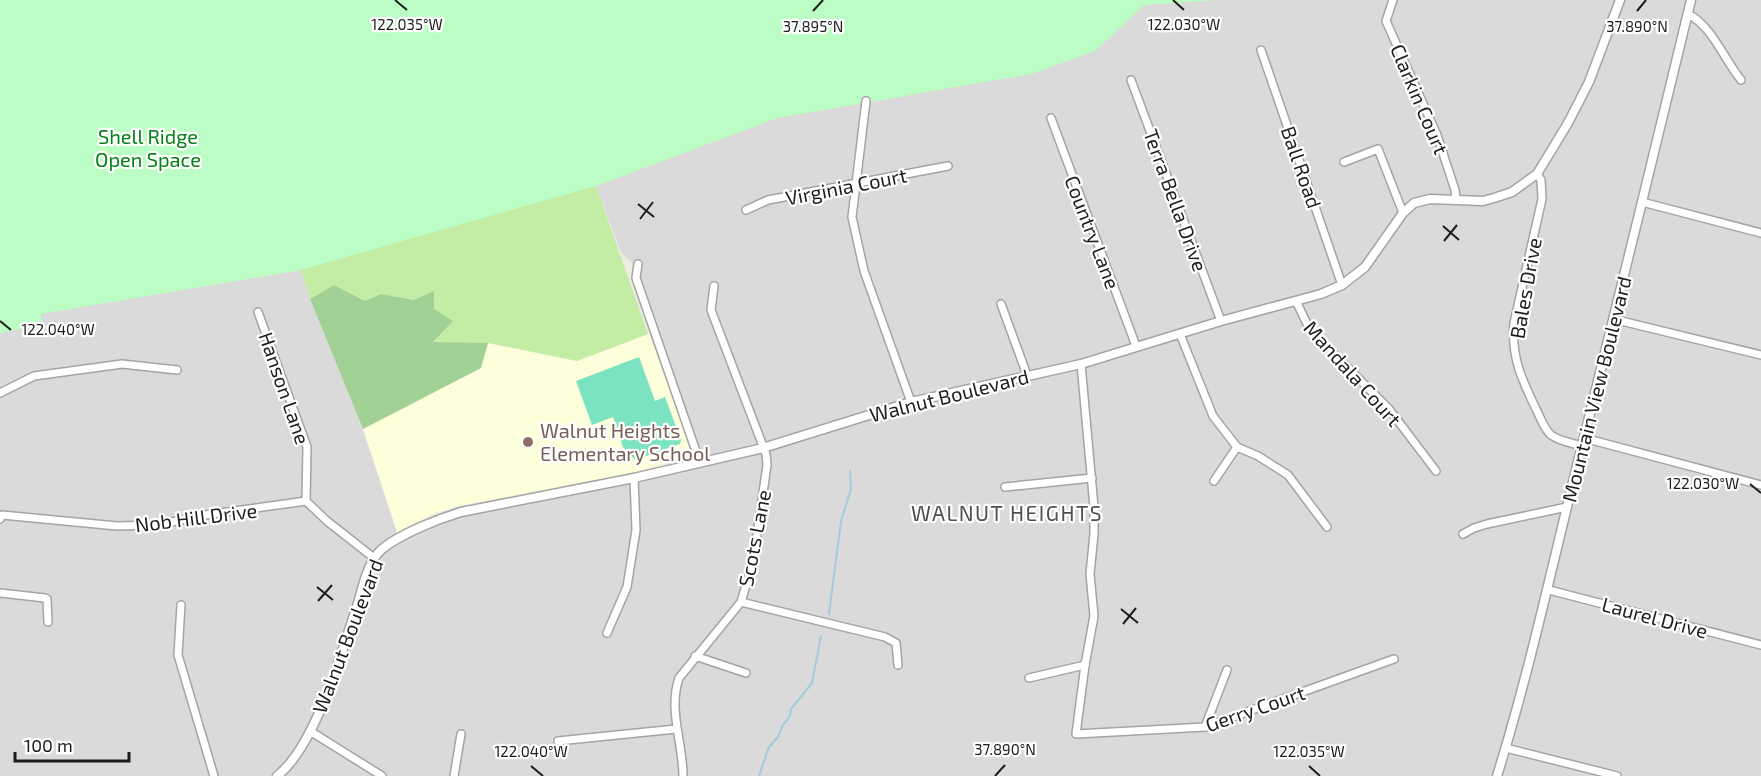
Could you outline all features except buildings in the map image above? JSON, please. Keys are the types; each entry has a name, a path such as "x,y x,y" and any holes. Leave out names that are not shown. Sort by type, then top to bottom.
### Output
{"street":[{"name":"Clarkin Court","path":"1393,0 1386,21 1437,135 1456,199"},
{"name":"Mountain View Boulevard","path":"1497,776 1522,695 1549,590 1567,507 1691,0"},
{"name":"Walnut Boulevard","path":"277,776 288,767 310,731 330,688 374,558 392,542 444,517 461,512 634,478 764,448 911,402 1081,364 1221,321 1296,301 1342,285 1365,267 1403,213 1414,203 1421,200 1482,201 1512,192 1537,174 1568,123 1588,82 1617,1"},
{"path":"1688,14 1696,18 1706,30 1741,80"},
{"name":"Ball Road","path":"1261,50 1342,285"},
{"name":"Terra Bella Drive","path":"1131,80 1221,321"},
{"path":"866,101 852,217 864,271 911,402"},
{"name":"Country Lane","path":"1051,118 1136,346"},
{"path":"1344,162 1378,149 1403,213"},
{"name":"Virginia Court","path":"746,210 768,200 948,166"},
{"name":"Bales Drive","path":"1537,174 1541,180 1542,199 1514,323 1513,339 1515,359 1523,384 1546,430 1557,438 1583,442 1761,484"},
{"path":"1642,202 1761,233"},
{"path":"638,264 636,278 700,463"},
{"name":"Scots Lane","path":"683,776 683,760 676,729 675,690 679,678 695,656 741,602 753,562 767,465 764,448 711,310 714,286"},
{"name":"Mandala Court","path":"1296,301 1310,330 1389,409 1436,471"},
{"path":"1001,304 1027,375"},
{"name":"Hanson Lane","path":"258,312 307,447 306,501"},
{"path":"1613,319 1761,354"},
{"path":"1180,334 1213,416 1237,447 1258,456 1288,476 1328,526"},
{"path":"0,393 34,376 122,364 177,370"},
{"path":"1029,678 1085,665 1094,616 1090,574 1094,534 1092,478 1081,364"},
{"path":"1214,482 1237,447"},
{"path":"607,633 627,588 636,530 634,478"},
{"path":"1005,487 1092,478"},
{"path":"306,501 327,521 374,558"},
{"name":"Nob Hill Drive","path":"1,515 117,526 157,525 306,501"},
{"path":"1463,534 1487,524 1567,507"},
{"name":"Laurel Drive","path":"1549,590 1761,645"},
{"path":"0,593 45,597 48,622"},
{"path":"741,602 885,637 896,643 898,665"},
{"path":"182,605 178,655 214,776"},
{"path":"695,656 746,673"},
{"name":"Gerry Court","path":"1085,665 1076,734 1205,727 1394,659"},
{"path":"1205,727 1227,670"},
{"path":"558,741 676,729"},
{"path":"310,731 382,776"},
{"path":"454,776 461,734"},
{"path":"1506,748 1617,776"}],"shaded area":[{"path":"1215,0 1761,0 1761,776 0,776 0,333 42,325 40,314 301,270 310,299 363,429 402,541 462,516 630,484 706,466 634,265 621,253 596,186 777,118 1031,74 1095,51 1144,5"},
{"name":"Walnut Heights Elementary School","path":"649,334 693,455 631,473 458,506 437,512 397,532 363,429 481,368 488,343 577,361"}],"green space":[{"name":"Shell Ridge Open Space","path":"0,0 993,8 1215,0 1144,5 1095,51 1031,74 777,118 596,186 648,334 577,361 488,343 432,343 414,300 381,294 365,301 334,285 310,299 301,270 41,314 42,325 0,333"},
{"name":"Shell Ridge Open Space","path":"0,0 1215,0 1144,5 1095,51 1031,74 777,118 596,186 301,270 41,314 42,325 0,333"},
{"path":"334,285 365,301 381,294 414,300 434,291 434,309 453,321 433,342 488,343 481,368 363,429 310,299"},
{"path":"639,357 655,401 665,397 681,440 680,444 635,460 623,447 613,417 592,425 576,381"}],"waterway":[{"path":"829,614 841,521 851,489 850,471"},
{"path":"759,776 769,747 778,737 790,716 791,709 812,683 821,636"}],"place":[{"name":"Walnut Heights Elementary School","path":"528,442"}],"district":[{"name":"WALNUT HEIGHTS","path":"1007,512"}]}
